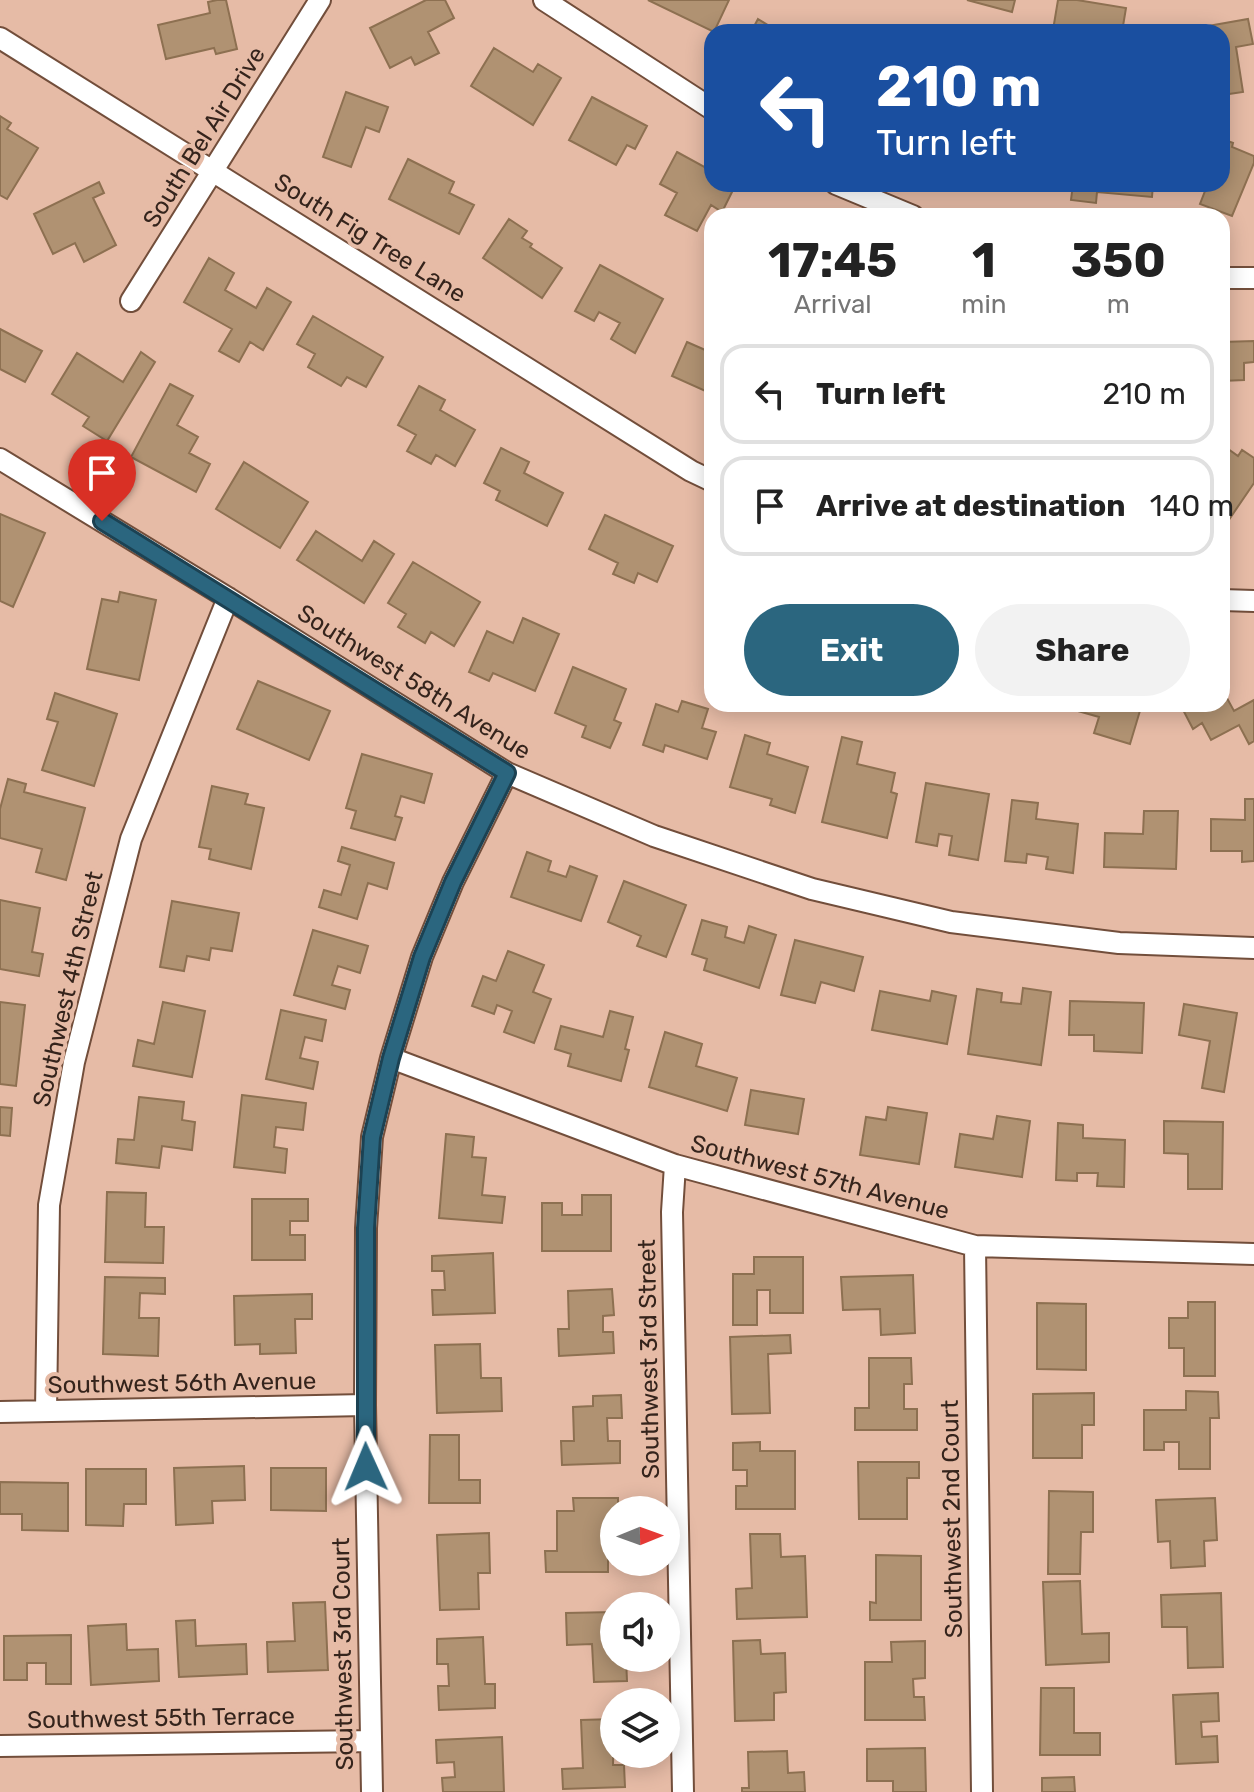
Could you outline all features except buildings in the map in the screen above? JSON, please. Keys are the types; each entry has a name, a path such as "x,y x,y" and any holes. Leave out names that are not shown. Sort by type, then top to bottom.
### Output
{"street":[{"name":"South Bel Air Drive","path":"131,301 320,0"},
{"path":"544,0 704,104"},
{"name":"South Fig Tree Lane","path":"0,38 704,477"},
{"path":"855,192 894,208"},
{"path":"1230,278 1254,278"},
{"name":"Southwest 58th Avenue","path":"0,459 507,773 654,836 812,889 951,922 1119,943 1254,948"},
{"name":"Southwest 4th Street","path":"46,1411 49,1205 74,1062 131,839 228,598"},
{"path":"1230,600 1254,601"},
{"name":"Southwest 3rd Court","path":"372,1792 365,1405 366,1228 372,1137 391,1058 422,957 453,882 507,773"},
{"name":"Southwest 57th Avenue","path":"391,1058 675,1165 975,1246 1254,1254"},
{"name":"Southwest 3rd Street","path":"675,1165 672,1212 683,1792"},
{"name":"Southwest 2nd Court","path":"975,1246 982,1792"},
{"name":"Southwest 56th Avenue","path":"0,1412 365,1405"},
{"name":"Southwest 55th Terrace","path":"0,1746 371,1741"}],"route":[{"path":"102,521 507,773 453,882 422,957 391,1058 372,1137 366,1228 366,1467"}]}
